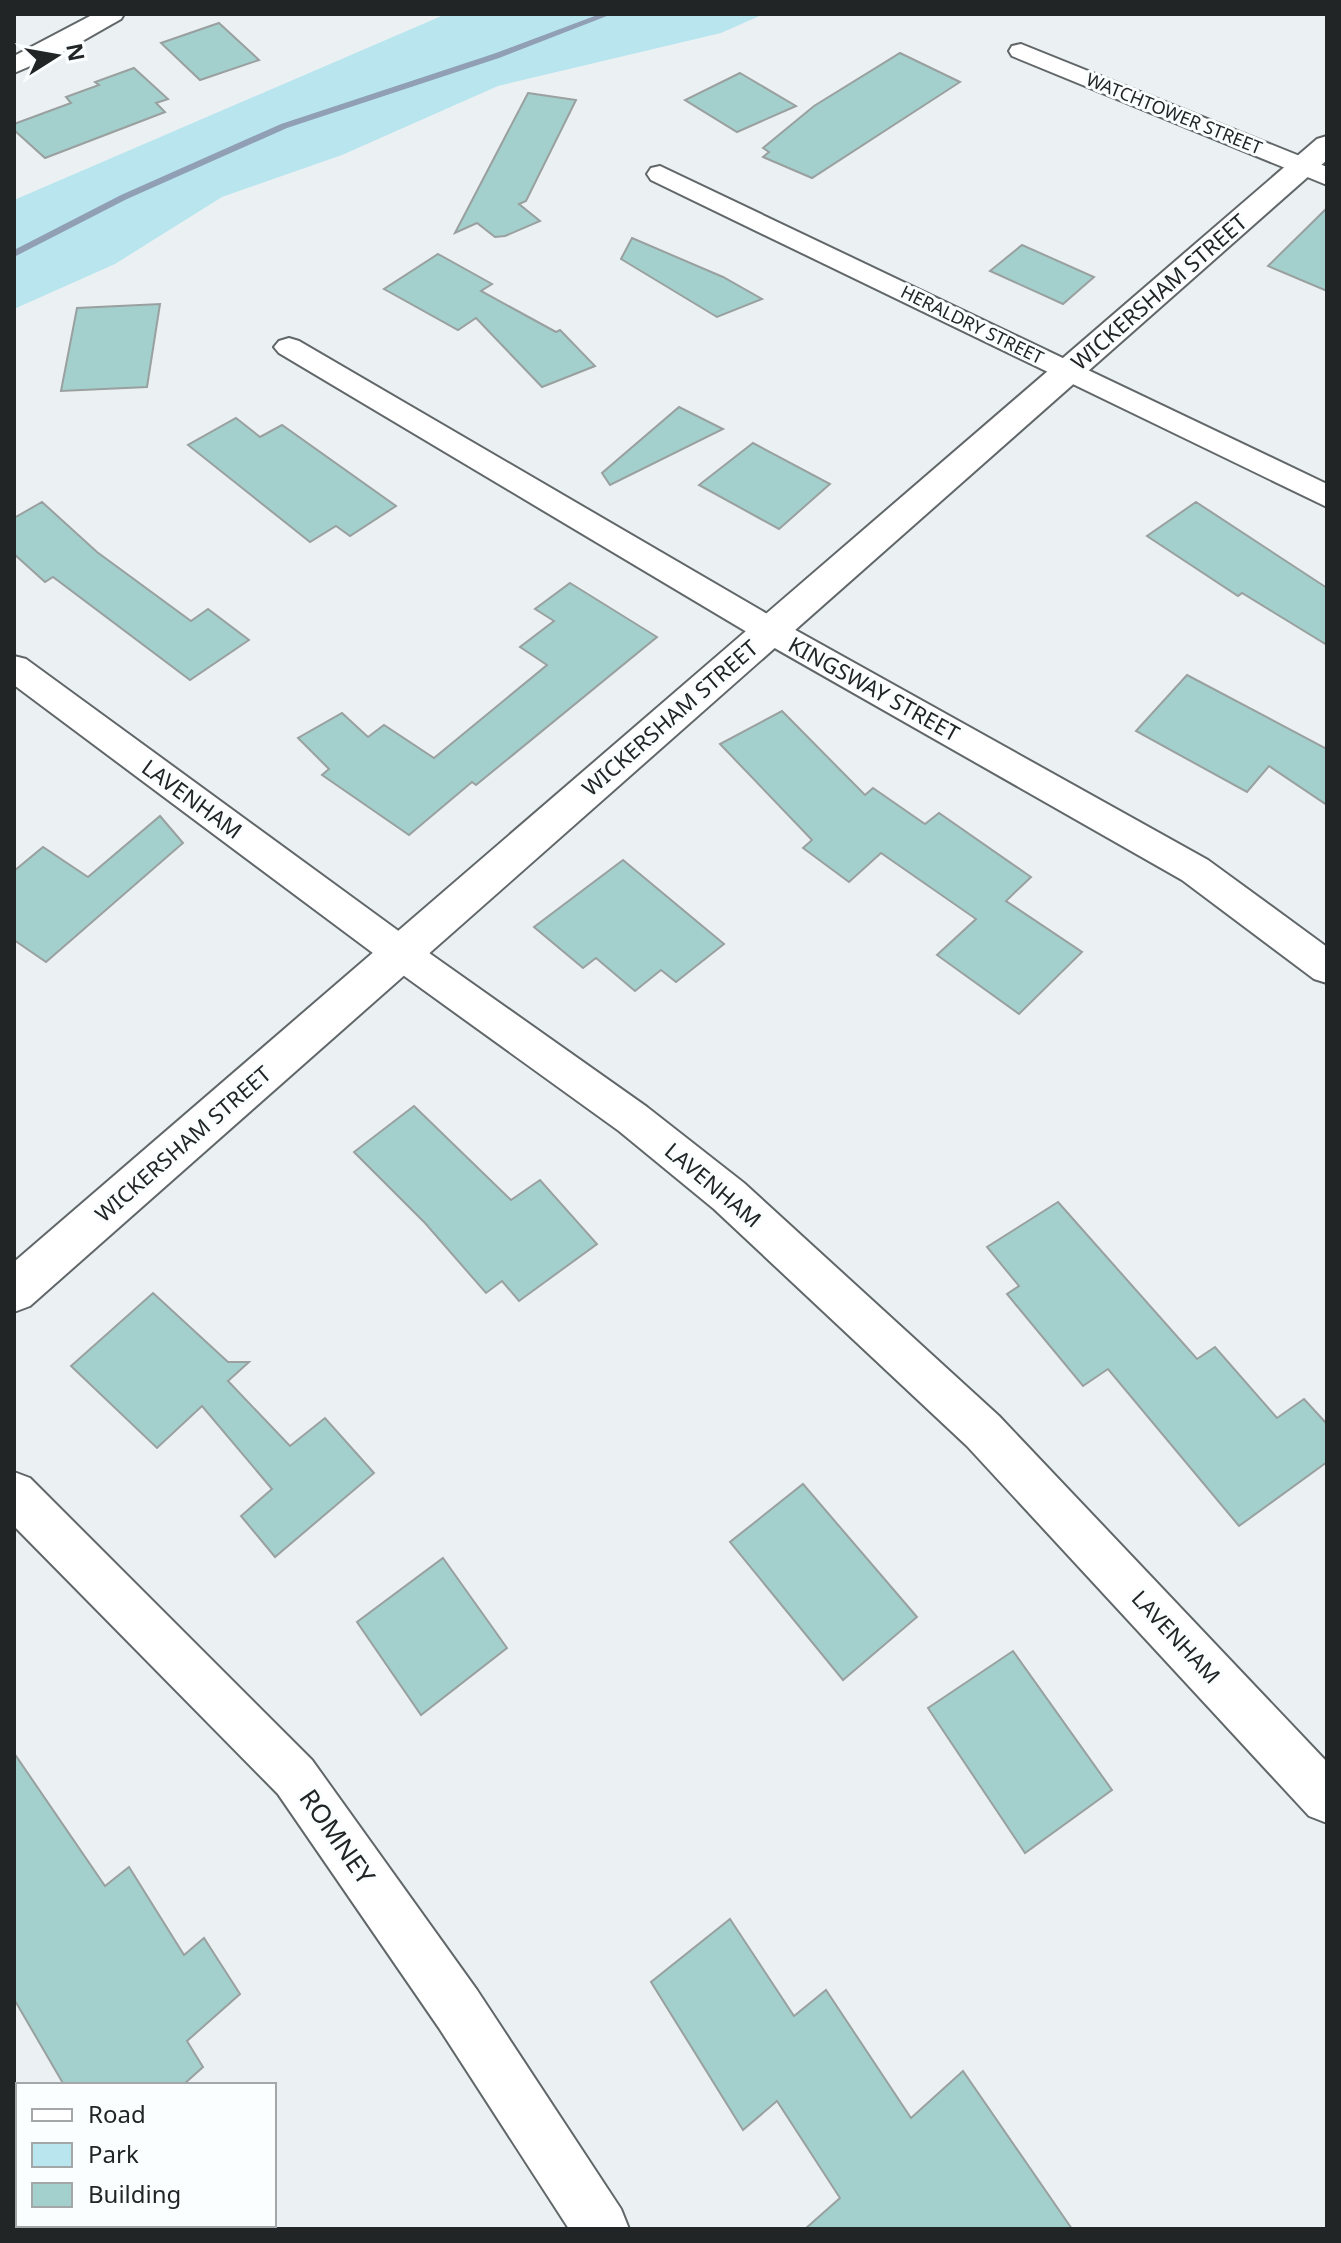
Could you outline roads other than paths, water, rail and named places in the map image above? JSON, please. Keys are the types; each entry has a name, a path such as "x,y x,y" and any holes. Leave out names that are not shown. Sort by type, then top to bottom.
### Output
{"street":[{"path":"14,65 54,47 112,14"},
{"name":"WATCHTOWER STREET","path":"1021,51 1319,163"},
{"name":"WICKERSHAM STREET","path":"14,1291 769,630 1068,372 1319,163"},
{"name":"HERALDRY STREET","path":"660,174 1327,497"},
{"name":"KINGSWAY STREET","path":"289,347 769,630 1195,870 1327,968"},
{"name":"LAVENHAM","path":"14,668 402,954 633,1119 729,1196 983,1431 1327,1798"},
{"name":"ROMNEY","path":"14,1494 295,1777 458,2009 601,2229"}],"waterway":[{"path":"14,254 124,197 284,126 496,56 608,14"}]}
